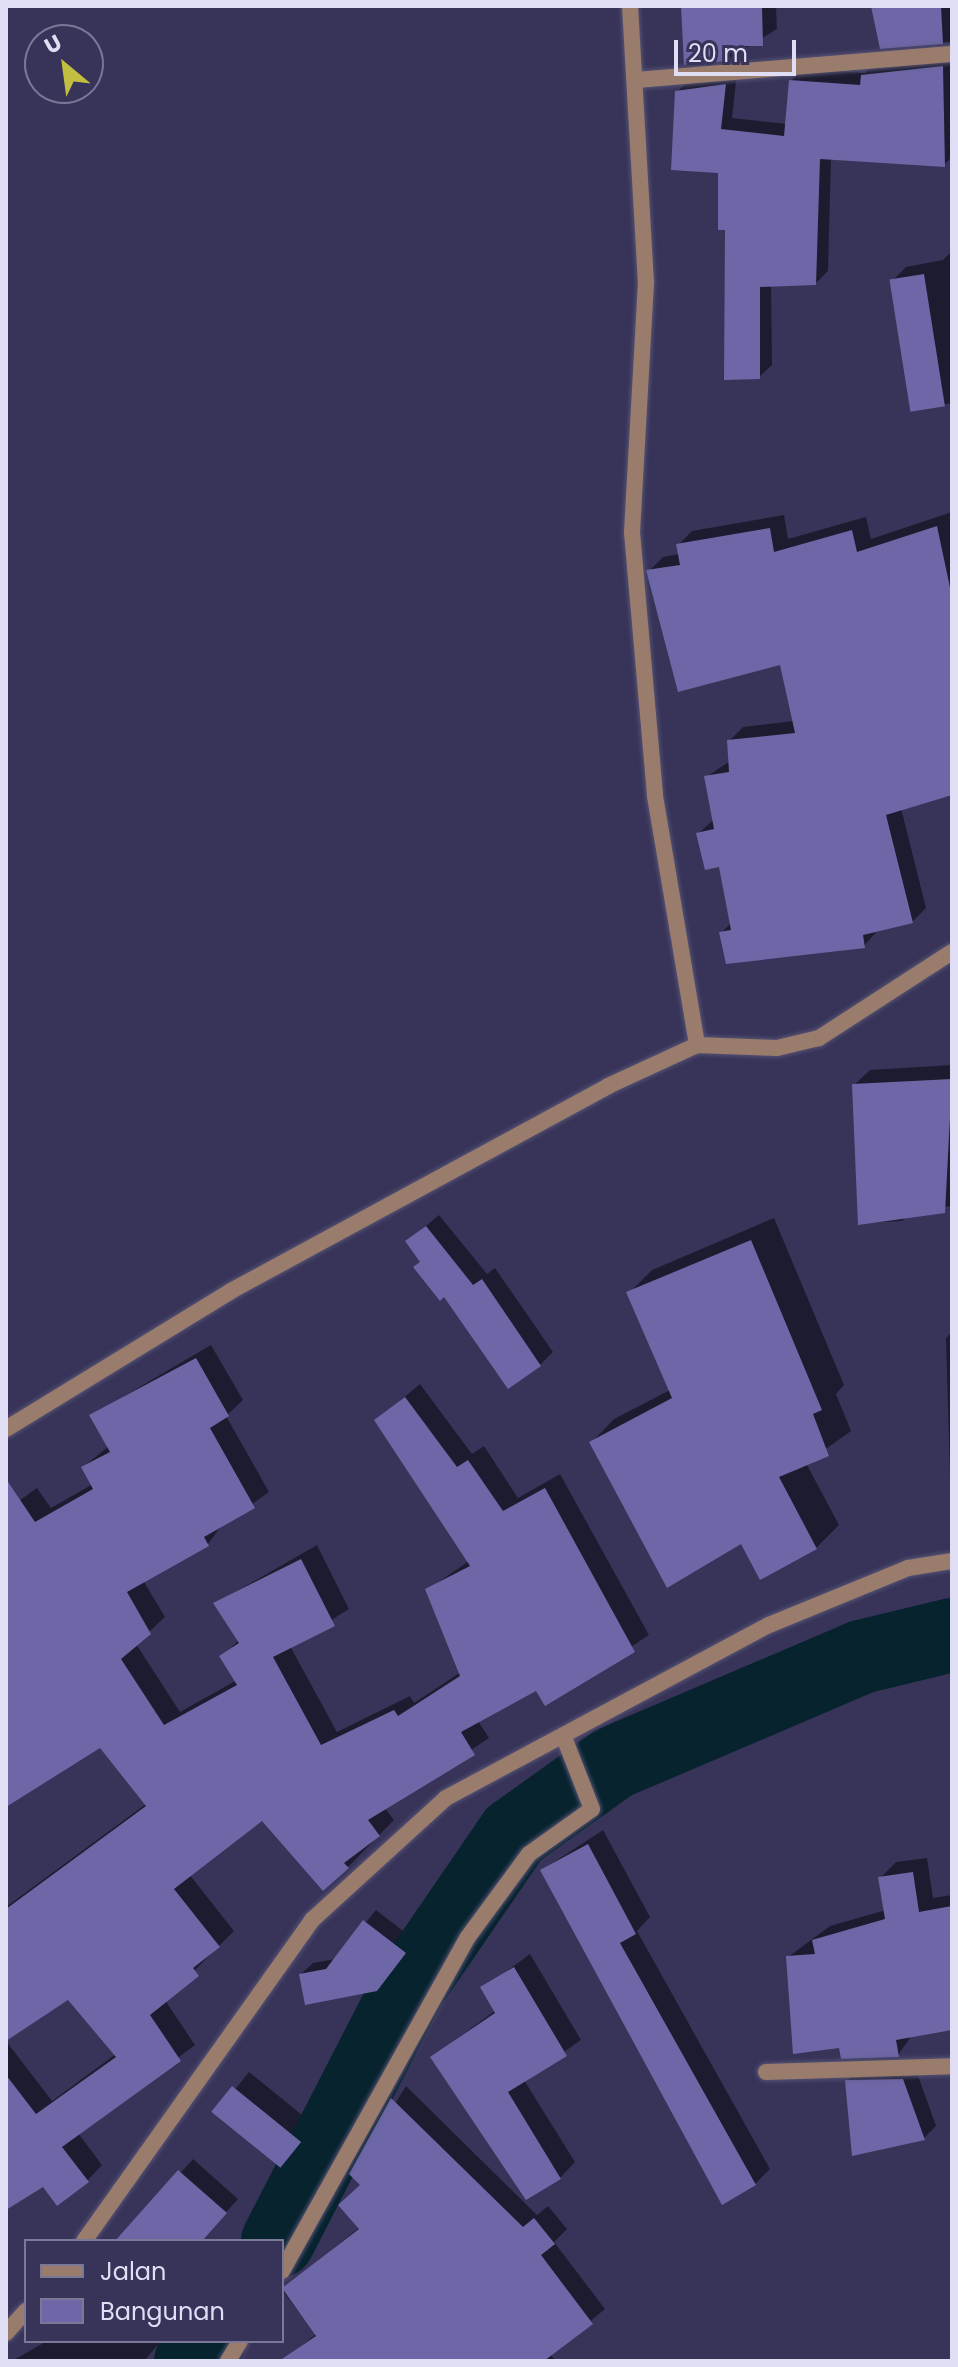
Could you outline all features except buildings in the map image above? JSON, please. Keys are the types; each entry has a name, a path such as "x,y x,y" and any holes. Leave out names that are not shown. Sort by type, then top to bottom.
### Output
{"street":[{"path":"630,6 646,282 632,532 655,796 697,1045"},
{"path":"635,80 952,54"},
{"path":"6,1429 231,1291 697,1045 777,1048 819,1038 952,952"},
{"path":"85,2239 312,1920 446,1798 769,1625 908,1568 952,1561"},
{"path":"284,2267 468,1937 529,1854 593,1803 563,1735"},
{"path":"766,2072 952,2066"},
{"path":"6,2333 24,2313"},
{"path":"228,2361 239,2343"}],"waterway":[{"path":"279,2239 407,1990 514,1834 613,1763 861,1657 952,1635"},
{"path":"191,2361 207,2343"}]}
